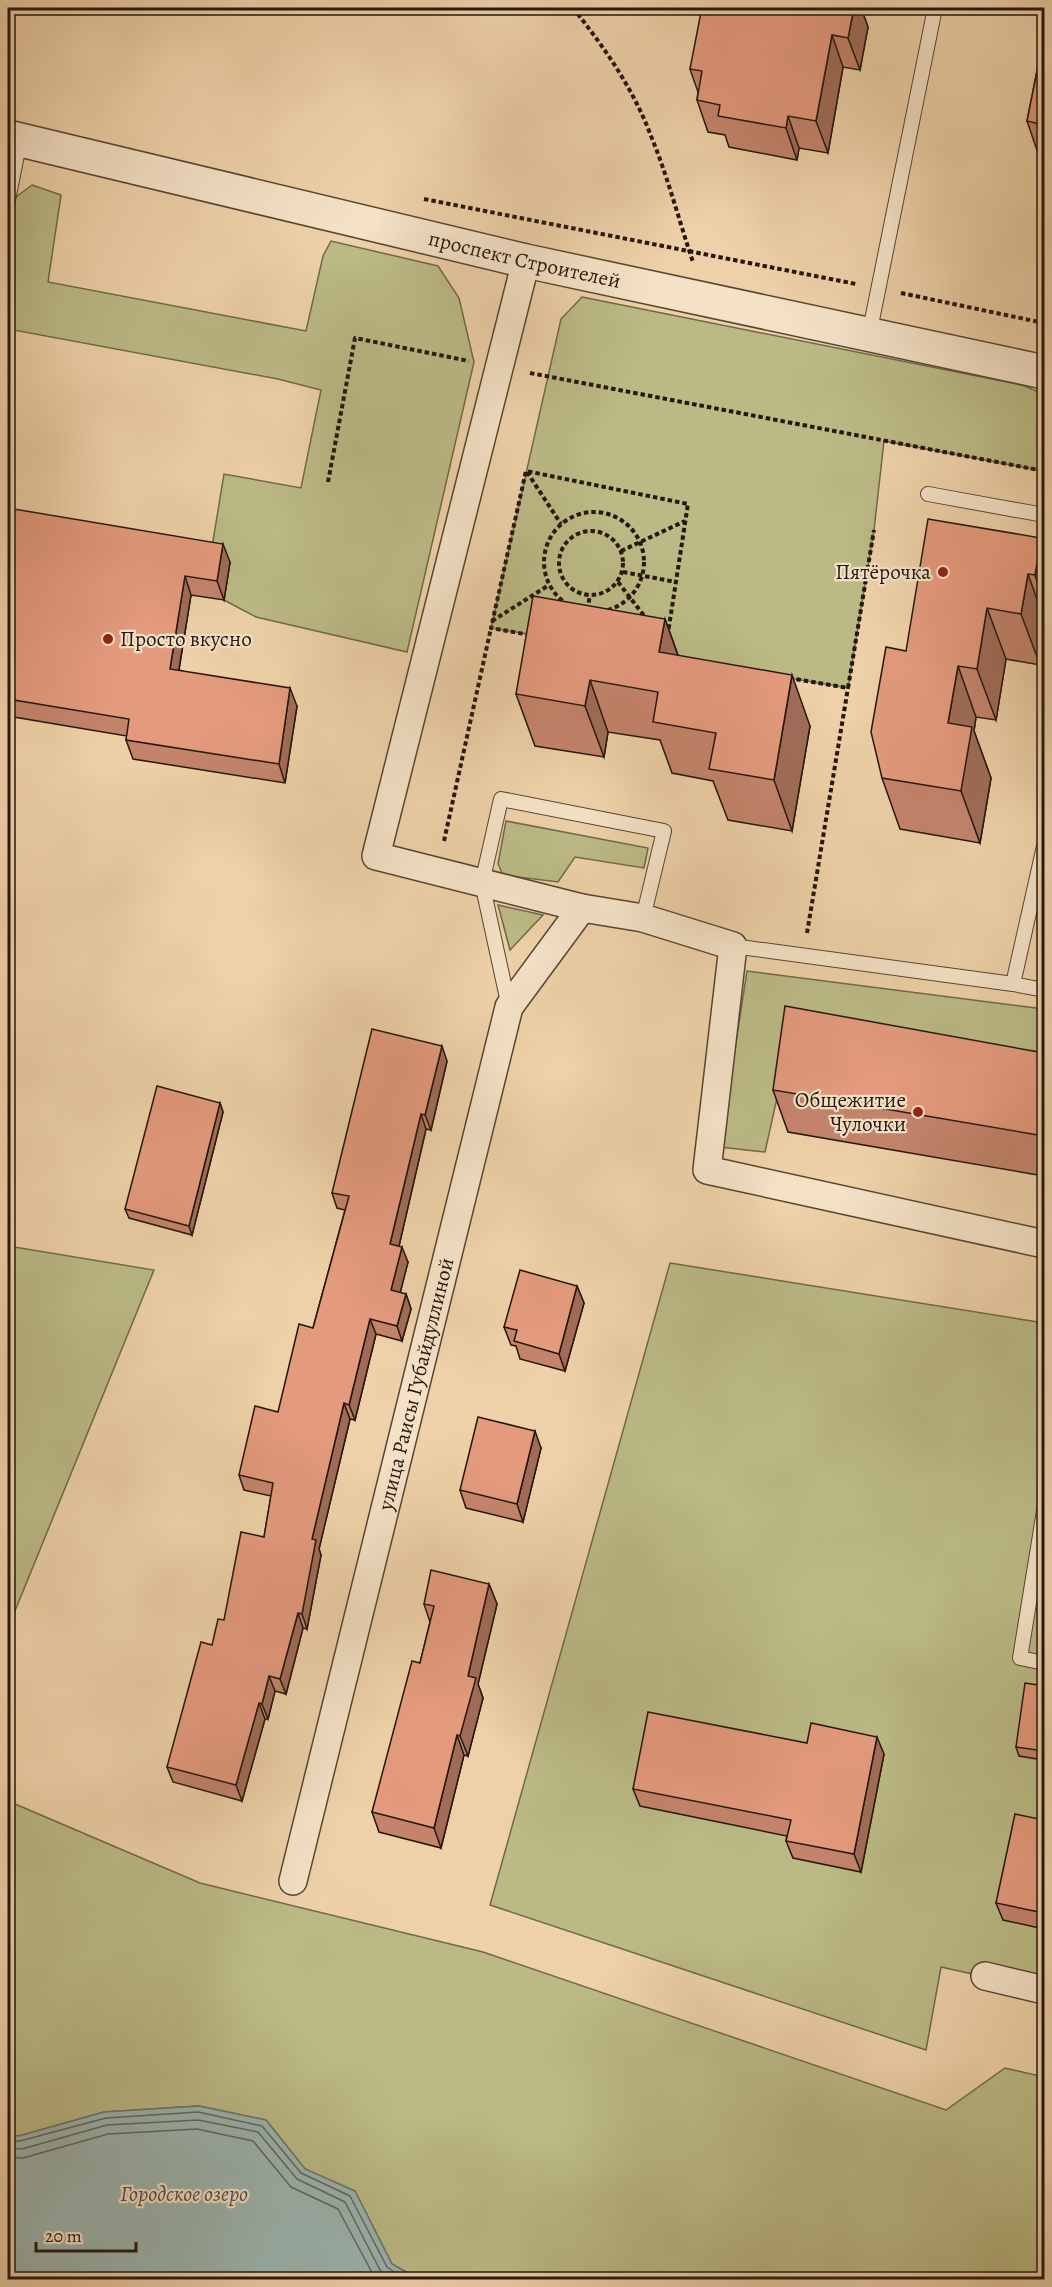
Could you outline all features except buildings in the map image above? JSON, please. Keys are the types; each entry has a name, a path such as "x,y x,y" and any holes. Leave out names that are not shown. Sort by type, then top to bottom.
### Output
{"street":[{"name":"проспект Строителей","path":"14,138 526,261 1044,372"},
{"path":"526,261 376,856 582,908 643,918 733,946 707,1170 1044,1244"},
{"name":"улица Раисы Губайдуллиной","path":"293,1881 509,1007 582,908"},
{"path":"985,1976 1044,1990"}],"lane":[{"path":"869,335 935,8"},
{"path":"8,200 14,138"},
{"path":"928,494 1044,515"},
{"path":"509,1007 482,883 501,799 664,831 643,918"},
{"path":"1013,984 1044,846"},
{"path":"733,946 1044,990"},
{"path":"1044,1511 1020,1658 1044,1663"}],"path":[{"path":"573,8 608,53 630,90 651,136 705,299"},
{"path":"418,198 1044,322"},
{"path":"328,482 355,338 1044,471"},
{"path":"437,872 526,471"},
{"path":"526,471 688,504 668,636"},
{"path":"526,471 561,524"},
{"path":"591,512 606,514 621,520 633,531 643,560 642,575 635,590 624,602 608,610 587,611 574,608 560,599 549,585 544,569 545,552 551,536 561,524 575,516 591,512"},
{"path":"621,552 686,521"},
{"path":"803,956 874,530"},
{"path":"589,531 609,536 621,552 624,562 623,572 611,590 601,595 579,594 562,579 559,568 560,557 563,547 570,539 589,531"},
{"path":"623,572 676,582"},
{"path":"618,582 648,621"},
{"path":"492,621 549,585"},
{"path":"585,622 590,596"},
{"path":"491,628 536,636"},
{"path":"779,676 848,688"}],"shaded area":[{"path":"32,185 61,195 48,282 306,331 323,256 331,241 438,266 459,298 474,362 407,652 256,617 224,600 230,562 210,559 224,474 301,488 321,390 278,379 8,329 8,203"},
{"path":"582,297 1022,385 1041,393 1043,403 1043,441 1038,470 884,441 874,530 848,688 491,628 561,319"},
{"path":"506,821 648,848 644,868 575,857 558,882 503,875 498,864"},
{"path":"498,905 543,915 510,950"},
{"path":"747,971 1044,1009 1044,1061 795,1017 765,1152 720,1147"},
{"path":"8,1246 154,1270 8,1628"},
{"path":"670,1263 1044,1323 1044,1990 941,1967 926,2050 490,1905"},
{"path":"8,1801 200,1883 483,1952 946,2110 1005,2068 1044,2077 1044,2279 418,2279 392,2264 355,2191 305,2169 266,2120 199,2106 104,2112 19,2136 8,2135"}],"water":[{"name":"Городское озеро","path":"199,2106 266,2120 305,2169 355,2191 392,2264 418,2279 8,2279 8,2135 19,2136 104,2112"}],"place":[{"name":"Пятёрочка","path":"943,572"},
{"name":"Просто вкусно","path":"108,639"},
{"name":"Общежитие Чулочки","path":"918,1112"}]}
